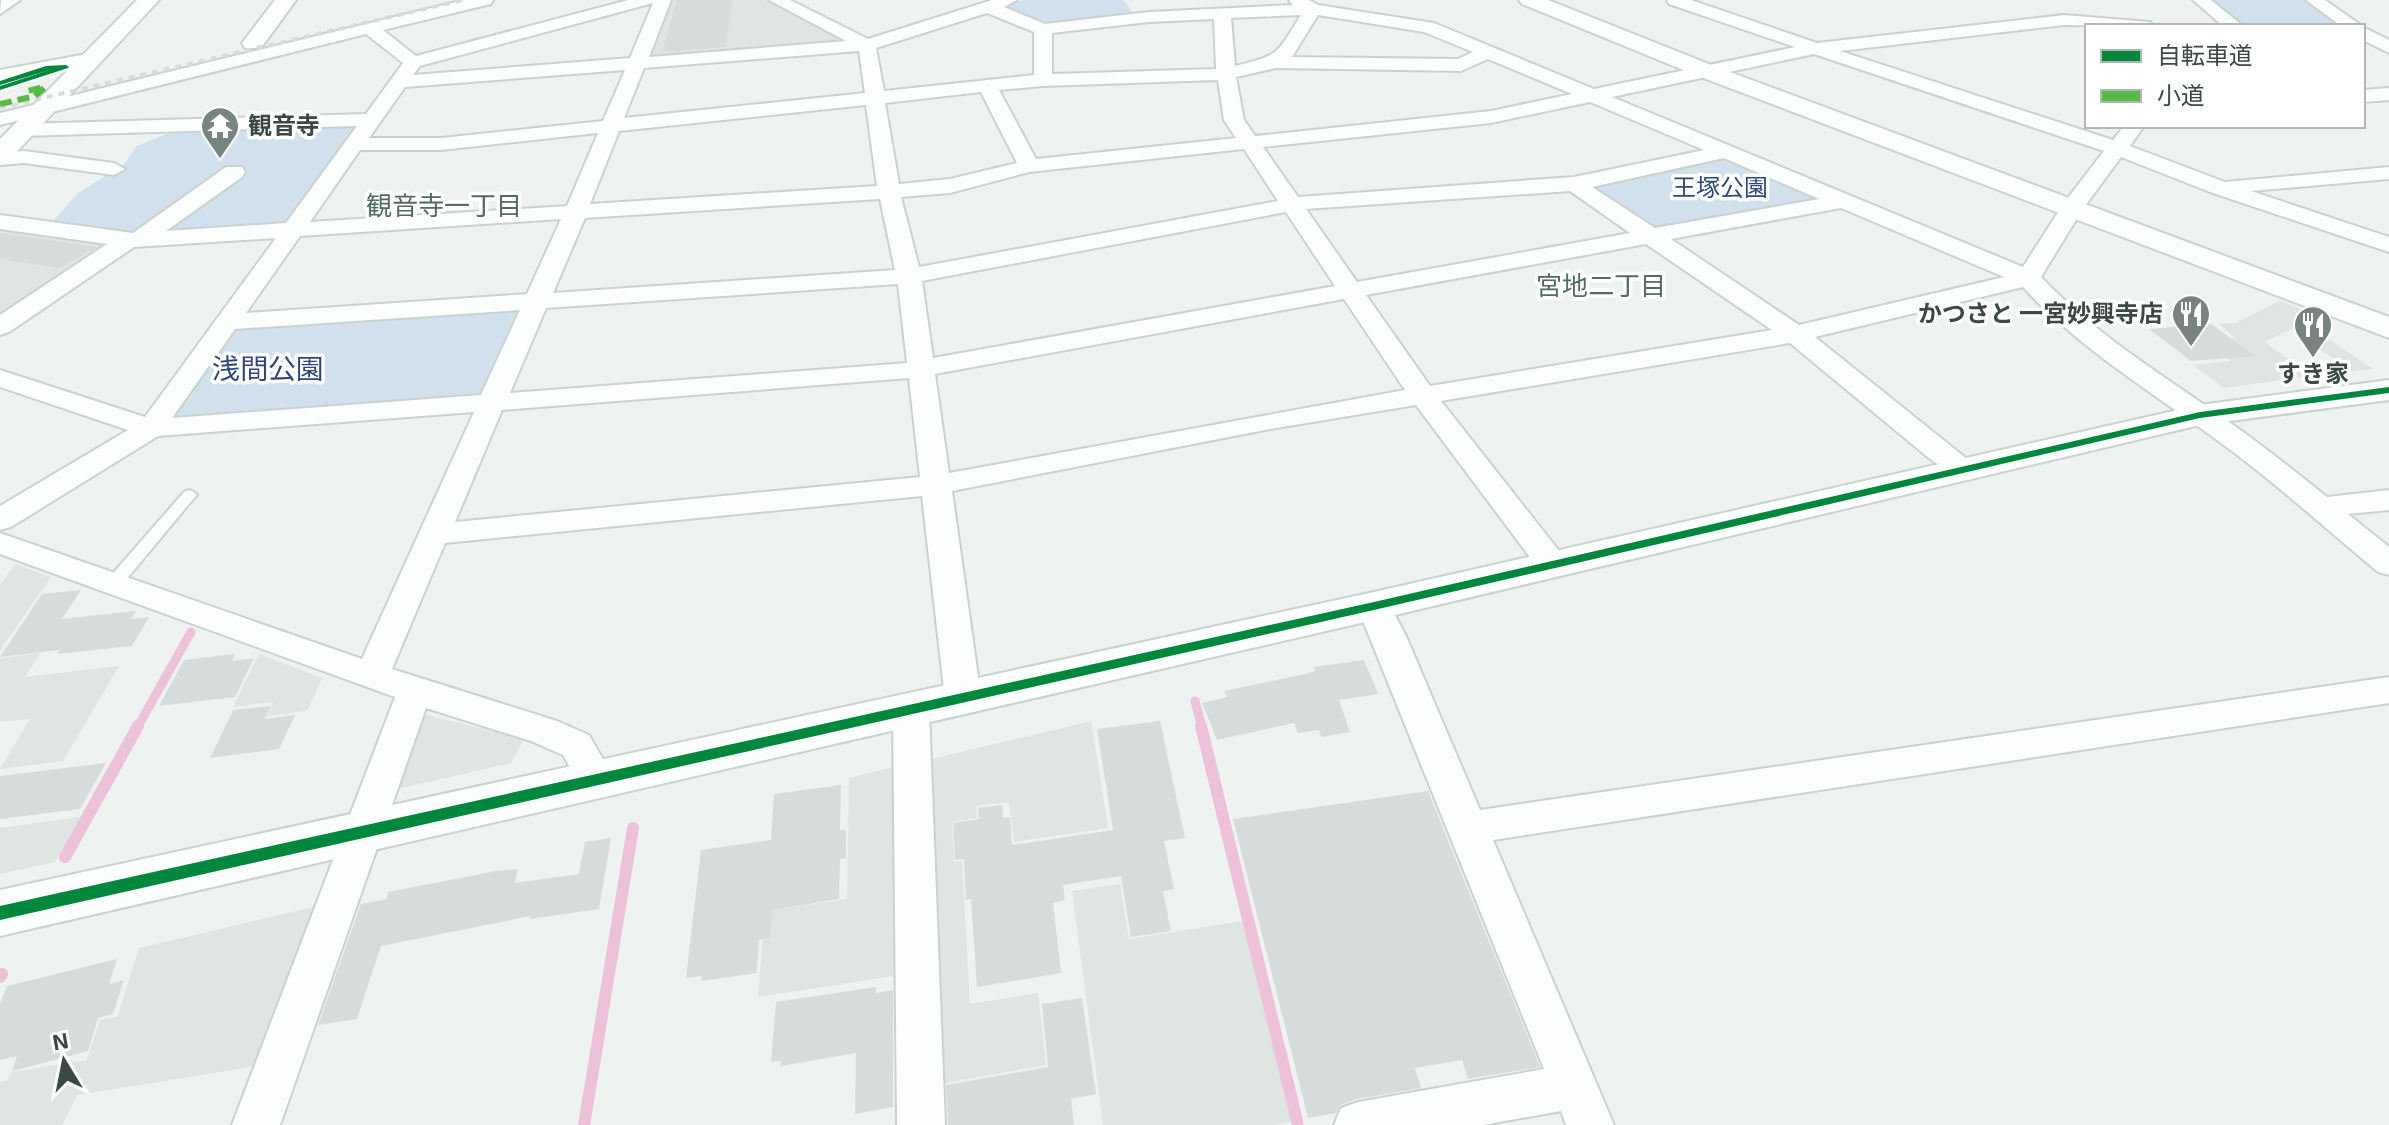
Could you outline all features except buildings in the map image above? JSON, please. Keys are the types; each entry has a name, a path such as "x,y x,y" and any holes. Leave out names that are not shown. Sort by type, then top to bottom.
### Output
{"street":[{"path":"0,9 12,0"},
{"path":"0,157 149,0"},
{"path":"253,43 286,0"},
{"path":"65,87 437,0"},
{"path":"0,119 485,0"},
{"path":"4,545 151,428 406,72 647,0"},
{"path":"372,674 575,214 663,0"},
{"path":"783,3 808,0"},
{"path":"1130,0 1149,17"},
{"path":"1529,0 1706,71 2389,328"},
{"path":"1675,0 1701,4 1817,48 2004,113 2117,148 2218,187 2389,245"},
{"path":"2045,0 2079,37"},
{"path":"2201,0 2231,24"},
{"path":"2314,0 2350,24"},
{"path":"783,3 867,45"},
{"path":"406,72 635,64 867,45 998,3 1043,29 1305,4 1420,44 1461,65 1486,53"},
{"path":"1276,62 1285,54 1305,4"},
{"path":"1420,44 1438,5"},
{"path":"1222,13 1226,74 1234,120 1289,205 1422,395 1552,564"},
{"path":"0,222 134,240 889,192 950,186 1029,166 1491,117 1817,48 2064,20 2117,24"},
{"path":"369,28 406,72"},
{"path":"1043,29 1043,80"},
{"path":"355,144 441,144 1043,80 1226,74 1276,62 1420,44 1486,53 2028,278 2049,302 2179,403 2200,415 2389,564"},
{"path":"867,45 889,192 909,276 918,369 963,698"},
{"path":"0,79 37,68 92,58"},
{"path":"987,86 1029,166"},
{"path":"2365,96 2389,94"},
{"path":"23,130 372,120"},
{"path":"435,534 934,485 1270,421 1795,334 2028,278 2072,208 2132,128"},
{"path":"227,322 909,276 1289,205 1574,184 1725,152"},
{"path":"0,157 24,157 114,169"},
{"path":"0,327 234,172"},
{"path":"2218,187 2389,173"},
{"path":"1574,184 1795,334 1940,453 1967,471"},
{"path":"0,378 151,428 918,369 1843,201"},
{"path":"0,913 1374,606 2200,415 2389,390"},
{"path":"2319,508 2389,500"},
{"path":"4,545 415,691 544,731 576,745 596,780"},
{"path":"1358,1125 1581,1105 1374,606"},
{"path":"1466,828 2389,690"},
{"path":"256,1125 360,834 415,691"},
{"path":"911,710 921,1125"}],"lane":[{"path":"114,583 189,495"}],"green space":[{"path":"1023,0 1123,0 1134,14 1129,17 1048,23 1004,7"},
{"path":"2209,0 2306,0 2343,24 2240,24"},
{"path":"362,125 288,226 150,236 59,225 54,220 77,194 124,164 137,146 176,130"},
{"name":"王塚公園","path":"1726,154 1830,199 1653,233 1583,185"},
{"name":"浅間公園","path":"527,306 485,399 161,423 232,325"}],"shaded area":[{"path":"664,0 765,0 850,40 846,45 642,58"},
{"path":"0,224 113,240 0,325"},
{"path":"2280,301 2320,316 2264,342 2313,376 2224,388 2193,365 2231,361 2204,341 2235,338 2219,324 2236,323"},
{"path":"2330,340 2373,369 2353,371 2310,343"},
{"path":"15,564 51,577 0,650 0,585"},
{"path":"40,653 25,677 119,666 63,761 0,769 30,719 0,722 0,658"},
{"path":"259,654 322,678 307,711 268,716 273,702 233,707"},
{"path":"418,713 524,739 511,763 389,791"},
{"path":"1091,721 1108,828 1014,842 1009,802 976,806 977,818 952,822 954,862 962,861 970,1004 1038,993 1046,1065 935,1085 924,761"},
{"path":"902,765 906,974 758,997 765,911 847,899 849,778"},
{"path":"80,817 55,862 0,874 0,828"},
{"path":"1120,884 1129,939 1243,921 1291,1122 1273,1125 1103,1125 1072,891"},
{"path":"322,905 264,1065 77,1095 62,1125 0,1125 0,1082 8,1080 12,1072 87,1060 100,1020 118,1016 139,948"}],"waterway":[{"path":"137,728 191,632"},
{"path":"1195,701 1202,728"},
{"path":"65,857 138,726"},
{"path":"1201,726 1298,1125"},
{"path":"584,1125 633,828"}],"railway":[{"path":"0,108 463,0"}],"marked path":[{"path":"0,104 35,96 45,87 23,92"}],"cycle path":[{"path":"0,83 46,68 66,67 0,88"},
{"path":"0,913 1374,606 2200,415 2389,390"}],"place":[{"name":"観音寺","path":"220,160"},
{"name":"かつさと 一宮妙興寺店","path":"2191,348"},
{"name":"すき家","path":"2313,359"}],"district":[{"name":"観音寺一丁目","path":"444,206"},
{"name":"宮地二丁目","path":"1601,286"}]}
